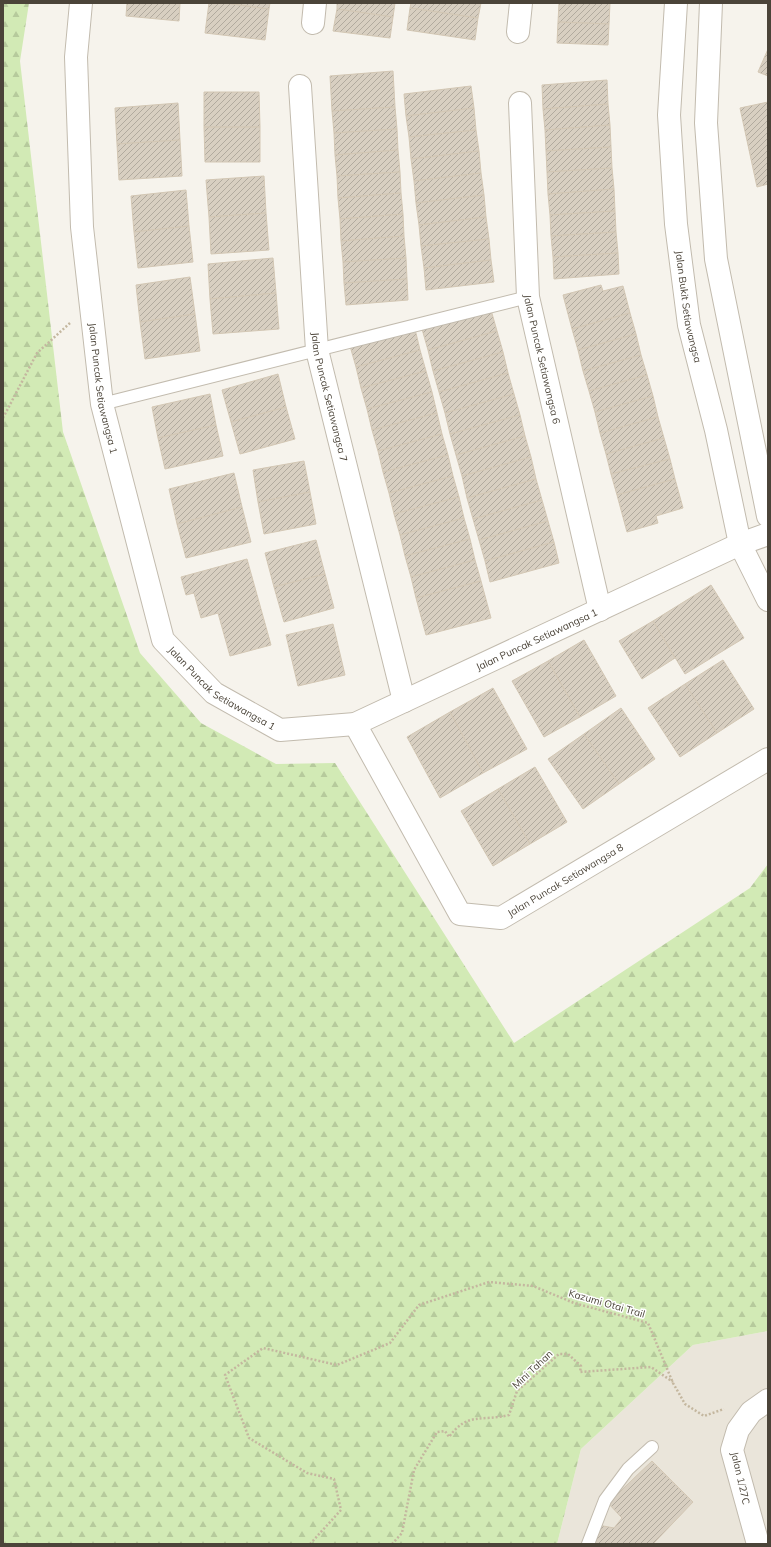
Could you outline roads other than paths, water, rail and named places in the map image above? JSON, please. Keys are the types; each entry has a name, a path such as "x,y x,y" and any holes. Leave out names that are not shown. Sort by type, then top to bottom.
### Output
{"street":[{"name":"Jalan Puncak Setiawangsa 1","path":"81,3 76,64 82,227 102,404 163,640 214,693 280,730 355,724 740,544 768,534"},
{"path":"518,32 521,3"},
{"name":"Jalan Bukit Setiawangsa","path":"676,3 669,115 676,224 690,325 716,430 740,544 768,600"},
{"path":"711,3 706,123 716,259 741,376 768,516"},
{"name":"Jalan Puncak Setiawangsa 7","path":"300,86 317,350 404,701"},
{"name":"Jalan Puncak Setiawangsa 6","path":"520,103 528,297 600,610"},
{"name":"Jalan Puncak Setiawangsa 8","path":"355,724 460,914 501,918 768,759"},
{"name":"Jalan 1/27C","path":"758,1544 732,1450 738,1430 759,1406"}],"lane":[{"path":"102,404 528,297"},
{"path":"588,1544 605,1500 628,1469 652,1447"}]}
